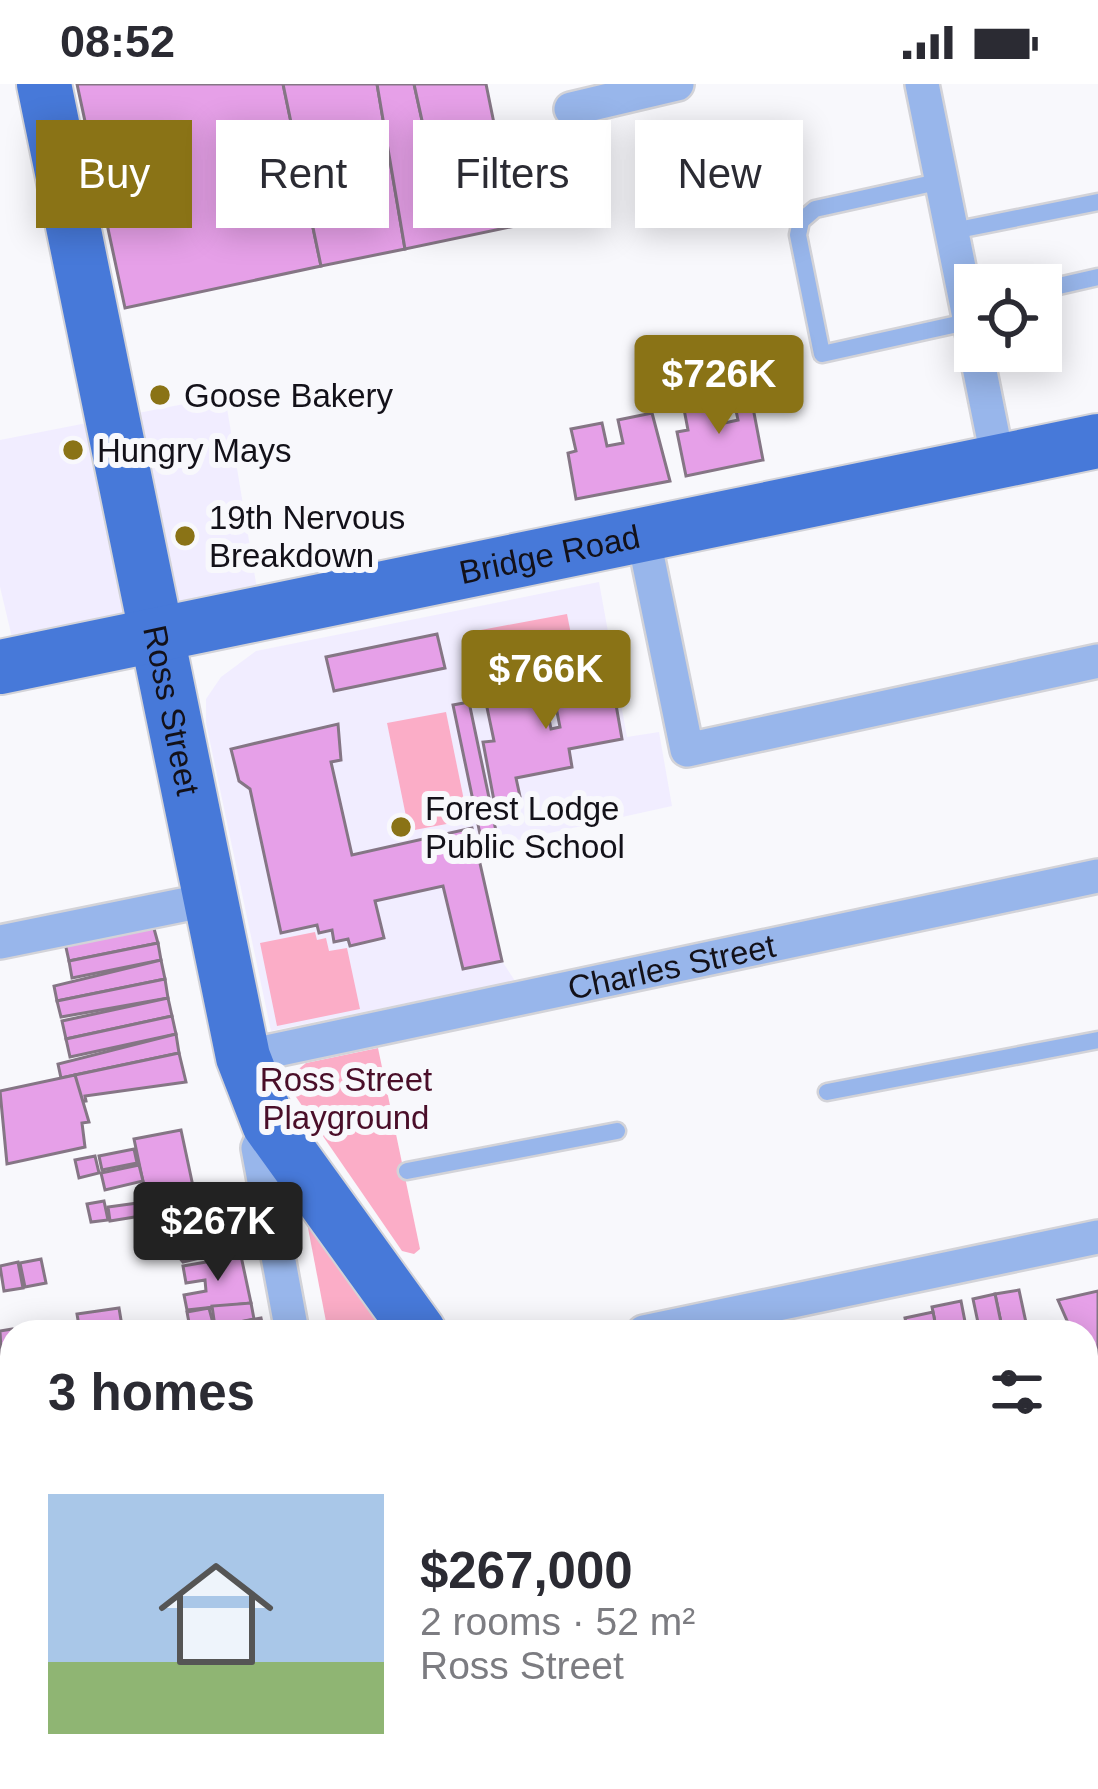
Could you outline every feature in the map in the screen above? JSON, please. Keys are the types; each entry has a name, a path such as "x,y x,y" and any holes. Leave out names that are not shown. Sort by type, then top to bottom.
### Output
{"main road":[{"name":"Ross Street","path":"44,84 243,1057 269,1124"},
{"name":"Bridge Road","path":"0,667 1098,441"},
{"path":"269,1124 410,1320"}],"street":[{"path":"572,109 617,91 677,84"},
{"path":"922,84 960,264"},
{"path":"977,372 998,461"},
{"path":"643,535 687,749 1098,661"},
{"name":"Charles Street","path":"243,1057 1098,876"},
{"path":"0,942 212,899"},
{"name":"Ross Street","path":"269,1124 258,1148 290,1320"},
{"path":"701,1320 1098,1237"}],"lane":[{"path":"942,182 815,209 801,221 798,235 822,354 954,315"},
{"path":"952,231 1098,202"},
{"path":"1062,285 1098,277"},
{"path":"827,1092 1098,1040"},
{"path":"407,1171 617,1131"}],"shaded area":[{"path":"225,396 261,613 18,663 0,587 0,440"},
{"name":"Forest Lodge Public School","path":"599,582 627,737 659,732 672,806 477,849 502,961 515,981 271,1031 206,723 206,699 221,677 256,651"}],"green space":[{"path":"567,614 576,660 490,676 481,630"},
{"path":"446,712 468,820 409,831 387,723"},
{"path":"315,932 317,940 326,938 329,951 347,948 360,1009 277,1026 260,943"},
{"name":"Ross Street Playground","path":"378,1048 420,1249 414,1254 402,1251 294,1094 294,1073 306,1063"},
{"path":"303,1202 390,1320 326,1320"}],"building":[{"path":"77,84 283,84 291,120 216,120 216,228 313,228 321,266 125,308 108,228 192,228 192,120 85,120"},
{"path":"283,84 377,84 383,120 291,120"},
{"path":"377,84 414,84 422,120 413,120 413,228 505,228 405,249 389,155 389,120 383,120"},
{"path":"414,84 486,84 493,120 422,120"},
{"path":"389,155 405,249 321,266 313,228 389,228"},
{"path":"750,392 763,460 686,476 677,432 688,430 683,404 714,398 720,424 738,420 733,396"},
{"path":"652,413 670,481 576,499 568,453 576,451 571,429 602,423 607,446 623,443 618,420"},
{"path":"437,634 445,668 334,691 326,657"},
{"path":"611,676 622,739 569,749 572,767 516,778 521,801 495,806 483,742 494,741 485,698 543,688 551,729 560,727 552,687"},
{"path":"469,702 496,831 480,834 453,705"},
{"path":"338,724 341,760 331,762 352,855 472,828 502,961 463,969 443,886 375,901 384,938 350,946 348,939 334,942 332,930 319,933 317,925 281,933 250,789 239,781 231,749"},
{"path":"153,925 158,943 69,961 65,943"},
{"path":"158,943 161,960 72,978 69,961"},
{"path":"161,960 165,979 57,1001 54,986"},
{"path":"165,979 168,998 61,1017 57,1001"},
{"path":"168,998 172,1016 66,1039 62,1021"},
{"path":"172,1016 176,1034 70,1057 66,1039"},
{"path":"176,1034 179,1053 61,1078 58,1064"},
{"path":"179,1053 186,1082 85,1096 86,1101 79,1102 75,1075"},
{"path":"75,1075 89,1122 82,1123 85,1147 7,1164 0,1091"},
{"path":"181,1130 197,1205 150,1215 134,1139"},
{"path":"134,1149 137,1163 102,1170 99,1156"},
{"path":"95,1156 99,1173 79,1178 75,1160"},
{"path":"139,1165 143,1181 105,1190 101,1173"},
{"path":"104,1201 108,1220 91,1222 87,1204"},
{"path":"145,1202 147,1215 110,1221 108,1207"},
{"path":"198,1211 214,1222 221,1253 183,1262 163,1237 160,1220"},
{"path":"241,1256 251,1303 187,1310 184,1295 206,1291 205,1280 186,1283 183,1266"},
{"path":"41,1259 46,1283 25,1287 20,1263"},
{"path":"18,1262 23,1288 4,1291 0,1266"},
{"path":"1019,1290 1025,1320 1000,1320 995,1294"},
{"path":"1098,1291 1098,1320 1067,1320 1058,1300"},
{"path":"995,1294 1000,1320 977,1320 973,1299"},
{"path":"961,1301 965,1320 935,1320 932,1307"},
{"path":"251,1303 254,1319 214,1320 212,1306"},
{"path":"119,1308 121,1320 78,1320 77,1314"},
{"path":"209,1308 212,1320 188,1320 187,1312"},
{"path":"933,1312 935,1320 905,1320"}],"place":[{"name":"Goose Bakery","path":"160,395"},
{"name":"Hungry Mays","path":"73,450"},
{"name":"19th Nervous Breakdown","path":"185,536"},
{"name":"Forest Lodge Public School","path":"401,827"}]}
